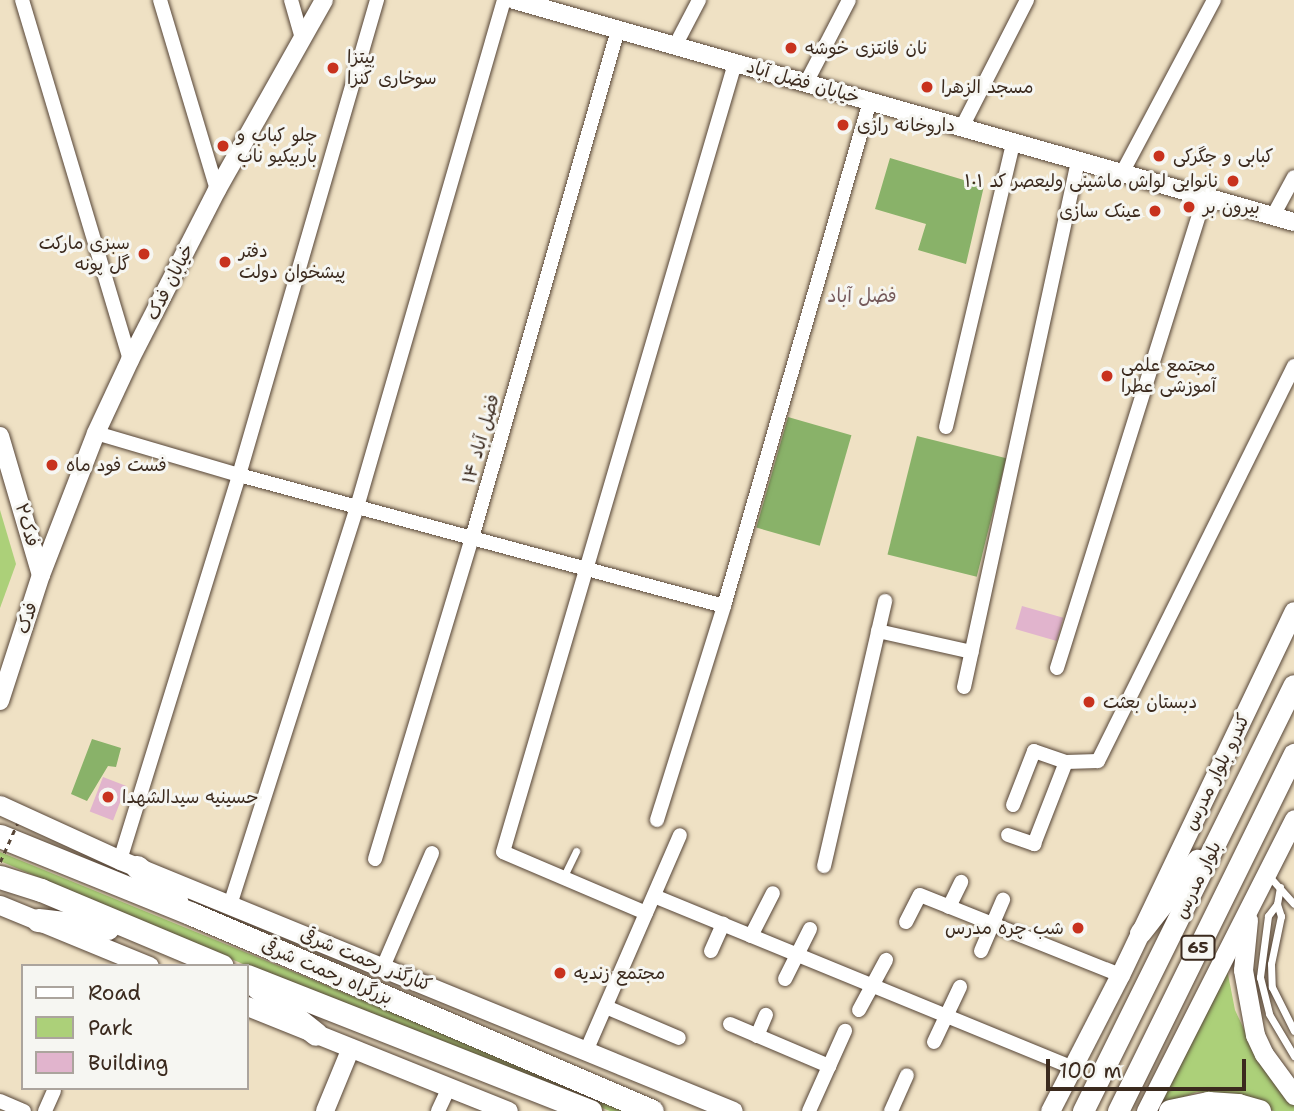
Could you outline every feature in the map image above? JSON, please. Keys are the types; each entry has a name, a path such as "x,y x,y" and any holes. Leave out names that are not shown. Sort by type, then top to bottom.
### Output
{"highway":[{"name":"بزرگراه رحمت شرقی","path":"8,830 192,914 652,1111"},
{"path":"128,864 192,914"},
{"path":"0,877 41,890 217,964"},
{"path":"38,920 132,930"},
{"name":"بزرگراه رحمت شرقی","path":"248,977 590,1111"},
{"path":"248,978 316,1034"},
{"path":"1170,1111 1208,1102 1238,1105 1259,1111"}],"main road":[{"name":"کندرو بلوار مدرس","path":"1050,1111 1120,975 1294,611"},
{"name":"بلوار مدرس","path":"1083,1111 1294,685"},
{"name":"بلوار مدرس","path":"1118,1111 1294,754"},
{"path":"1251,772 1278,786"},
{"name":"کنارگذر رحمت شرقی","path":"0,805 128,864 587,1049 733,1111"},
{"path":"1146,1111 1248,909 1273,880 1294,819"},
{"path":"1139,933 1225,826"},
{"path":"0,905 144,964"},
{"path":"1248,909 1243,970 1255,1035 1264,1054 1294,1095"},
{"path":"248,1006 508,1111"}],"street":[{"path":"22,0 130,360"},
{"path":"160,0 217,190"},
{"path":"291,0 301,36"},
{"name":"خیابان فدک","path":"41,575 96,433 130,360 217,190 301,36 324,0"},
{"path":"128,864 169,699 239,475 377,0"},
{"path":"230,905 357,508 503,0"},
{"name":"خیابان فضل آباد","path":"514,0 559,6 618,30 1294,222"},
{"path":"675,46 699,0"},
{"path":"806,83 849,0"},
{"path":"962,127 1027,0"},
{"path":"1122,173 1214,0"},
{"name":"فضل آباد ۱۴","path":"375,859 472,537 618,30"},
{"path":"646,914 503,852 734,63"},
{"path":"657,820 724,606 870,101"},
{"path":"946,427 1013,143"},
{"path":"964,687 1078,160"},
{"path":"1273,216 1294,177"},
{"path":"1058,668 1205,197"},
{"path":"1013,805 1034,751 1066,762 1098,761 1294,366"},
{"path":"96,433 357,508 724,606"},
{"name":"فدک۲","path":"0,436 41,575"},
{"name":"فدک","path":"0,701 41,575"},
{"path":"824,866 885,601"},
{"path":"878,631 972,652"},
{"path":"1008,835 1034,844 1066,762"},
{"path":"587,1049 680,835"},
{"path":"383,967 432,853"},
{"path":"949,907 961,882"},
{"path":"751,936 773,893"},
{"path":"906,922 920,895 1120,975"},
{"path":"654,896 1073,1068"},
{"path":"981,951 1003,900"},
{"path":"711,951 723,925"},
{"path":"785,979 810,929"},
{"path":"859,1010 886,960"},
{"path":"934,1042 960,987"},
{"path":"606,1007 680,1038"},
{"path":"757,1036 766,1015"},
{"path":"730,1024 829,1066"},
{"path":"809,1111 845,1031"},
{"path":"325,1111 351,1048"},
{"path":"891,1111 907,1075"},
{"path":"438,1111 449,1087"},
{"path":"45,1111 54,1091"},
{"path":"0,1101 24,1111"}],"lane":[{"path":"564,878 576,851"},
{"path":"1273,880 1294,904"},
{"path":"1273,880 1281,916 1271,964 1272,987 1294,1031"},
{"path":"1277,904 1268,916 1260,960 1261,989 1269,1014 1294,1056"}],"path":[{"path":"0,862 8,830"}],"green space":[{"path":"890,158 984,186 966,264 918,250 926,224 875,209"},
{"path":"788,417 851,435 820,546 756,528"},
{"path":"917,436 1006,458 977,577 887,554"},
{"path":"0,510 16,564 0,608"},
{"path":"92,739 121,748 116,767 108,766 87,801 71,794"},
{"path":"0,852 633,1111 610,1111 316,995 0,861"},
{"path":"1226,964 1235,1010 1249,1040 1294,1104 1294,1111 1274,1111 1238,1095 1197,1092 1154,1108"}],"building":[{"path":"1022,606 1063,618 1057,641 1015,629"},
{"name":"حسینیه سیدالشهدا","path":"103,777 126,786 113,821 90,812"}],"place":[{"name":"نان فانتزی خوشه","path":"791,48"},
{"name":"پيتزا سوخارى كنزا","path":"333,68"},
{"name":"مسجد الزهرا","path":"927,87"},
{"name":"داروخانه رازی","path":"843,125"},
{"name":"چلو کباب و باربیکیو ناب","path":"223,146"},
{"name":"کبابی و جگرکی","path":"1159,156"},
{"name":"نانوایی لواش ماشینی ولیعصر کد ۱۰۱","path":"1233,181"},
{"name":"بیرون بر","path":"1189,207"},
{"name":"عینک سازی","path":"1155,211"},
{"name":"سبزی مارکت گل پونه","path":"144,254"},
{"name":"دفتر پیشخوان دولت","path":"225,262"},
{"name":"مجتمع علمی آموزشی عطرا","path":"1107,376"},
{"name":"فست فود ماه","path":"52,465"},
{"name":"دبستان بعثت","path":"1089,702"},
{"name":"حسینیه سیدالشهدا","path":"108,797"},
{"name":"شب چره مدرس","path":"1078,928"},
{"name":"مجتمع زندیه","path":"560,973"}],"district":[{"name":"فضل آباد","path":"862,296"}]}
